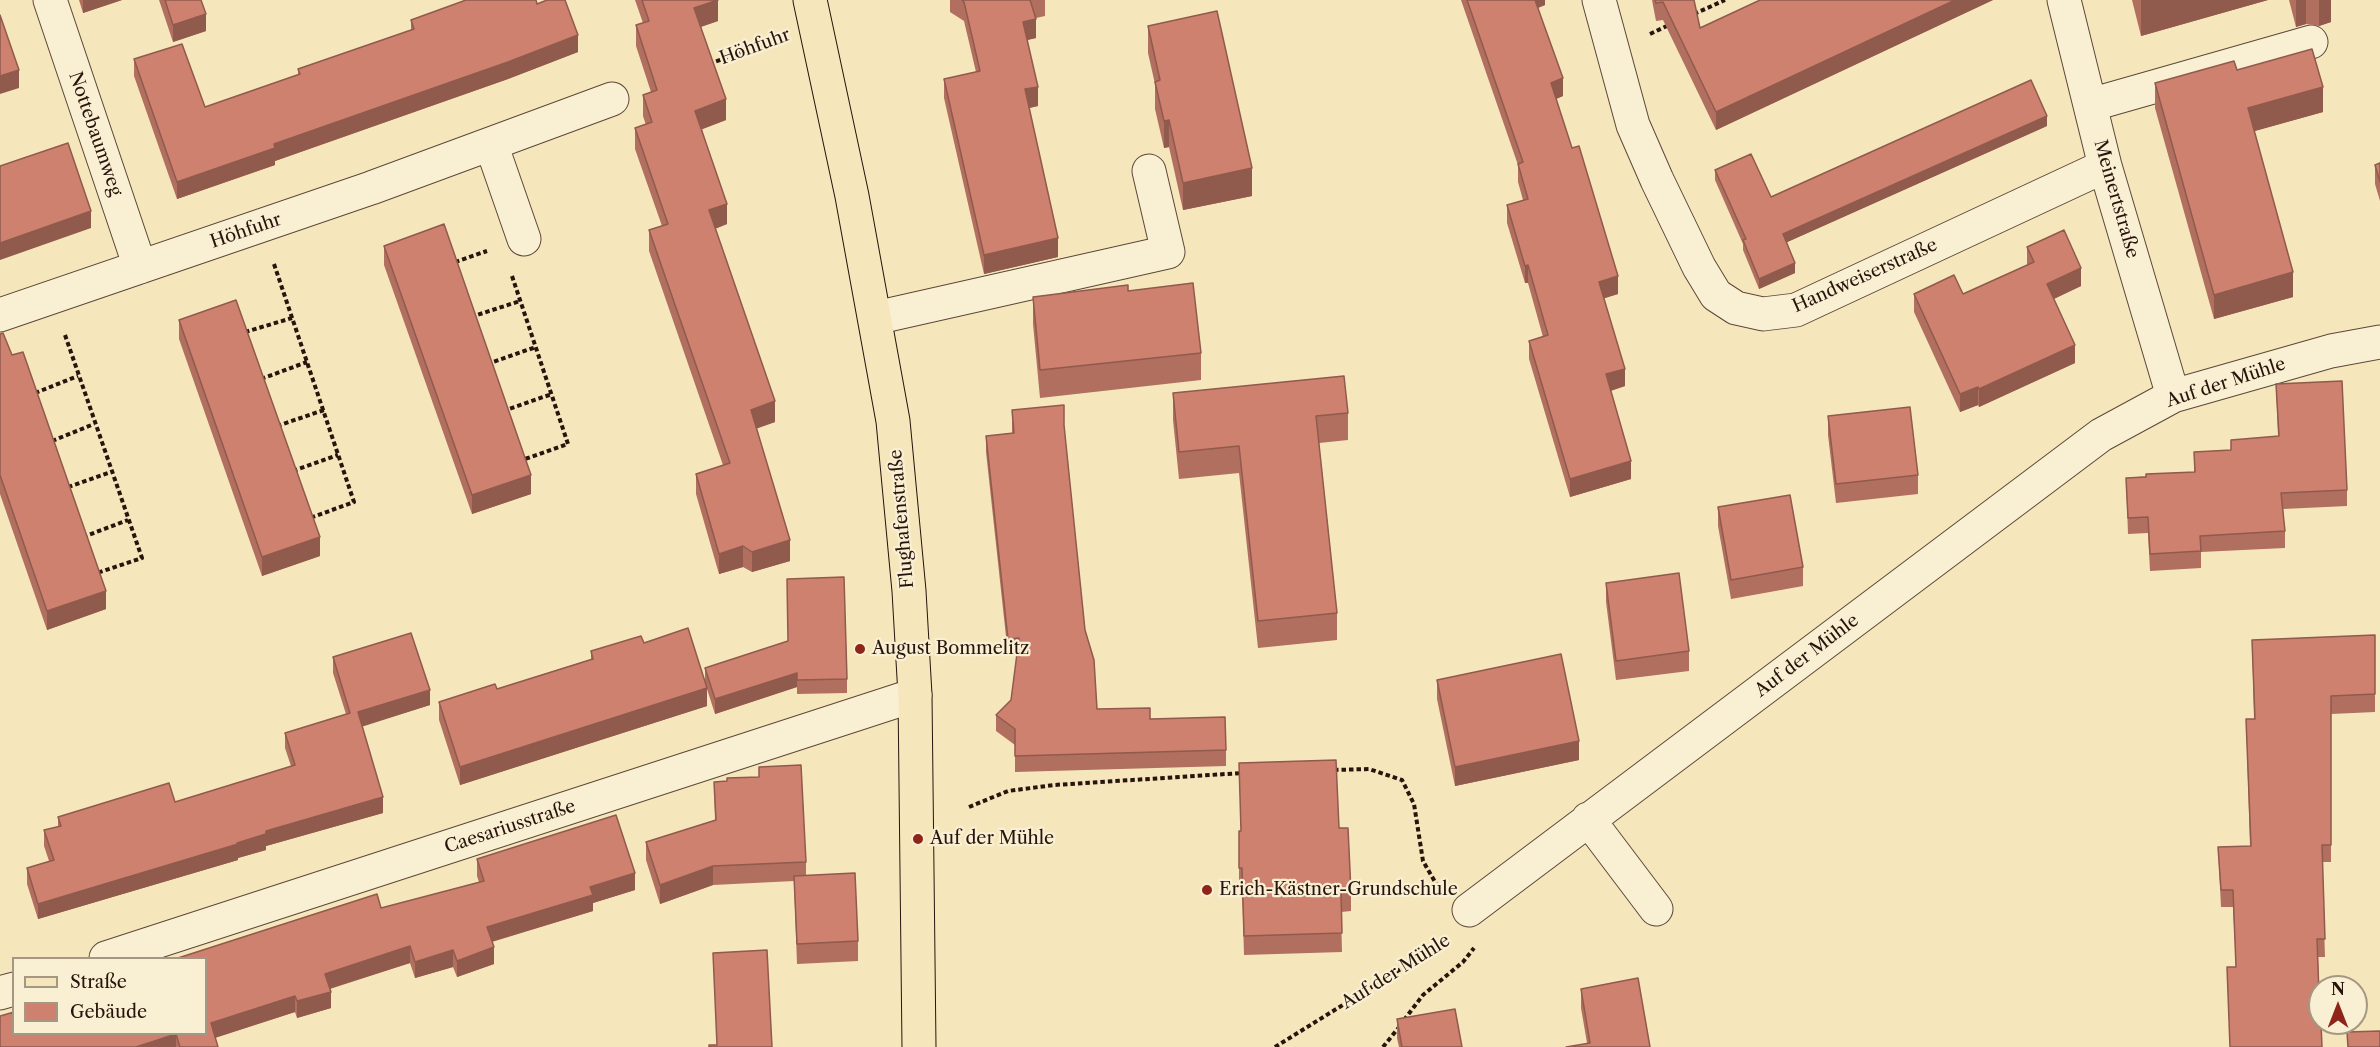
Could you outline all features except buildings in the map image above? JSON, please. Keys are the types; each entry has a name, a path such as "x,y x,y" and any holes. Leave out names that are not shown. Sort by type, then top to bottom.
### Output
{"main road":[{"name":"Flughafenstraße","path":"813,13 875,318 893,421 909,591 915,695 919,1047"}],"street":[{"name":"Nottebaumweg","path":"50,0 140,267"},
{"name":"Handweiserstraße","path":"1599,0 1611,51 1634,125 1657,180 1689,247 1716,295 1736,308 1763,314 1796,309 2105,166"},
{"name":"Meinertstraße","path":"2064,0 2105,166 2174,396"},
{"path":"2090,105 2311,42"},
{"name":"Höhfuhr","path":"0,315 261,226 612,99"},
{"path":"491,144 524,239"},
{"path":"875,318 1168,252 1149,171"},
{"name":"Auf der Mühle","path":"1471,923 1588,819 2101,435 2174,396 2331,351 2380,342"},
{"name":"Caesariusstraße","path":"109,957 915,695"},
{"path":"1588,819 1656,909"}],"path":[{"path":"1683,19 1725,0"},
{"name":"Höhfuhr","path":"701,67 813,13"},
{"path":"1611,51 1673,23"},
{"path":"261,226 354,502 306,520"},
{"path":"509,268 568,444 520,461"},
{"path":"52,297 142,558 93,574"},
{"path":"470,317 520,301"},
{"path":"241,333 292,318"},
{"path":"487,364 536,347"},
{"path":"257,380 307,362"},
{"path":"31,394 78,376"},
{"path":"503,412 552,394"},
{"path":"274,427 324,410"},
{"path":"48,442 94,424"},
{"path":"290,472 338,455"},
{"path":"64,489 111,472"},
{"path":"82,537 128,520"},
{"path":"1322,770 1369,769 1402,780 1414,804 1423,861 1442,893"},
{"path":"969,807 1008,791 1054,785 1253,772"},
{"path":"1383,1047 1423,995 1463,962 1475,947 1471,923"},
{"name":"Auf der Mühle","path":"1275,1047 1471,923"}],"place":[{"name":"August Bommelitz","path":"860,649"},
{"name":"Auf der Mühle","path":"918,839"},
{"name":"Erich-Kästner-Grundschule","path":"1207,890"}]}
